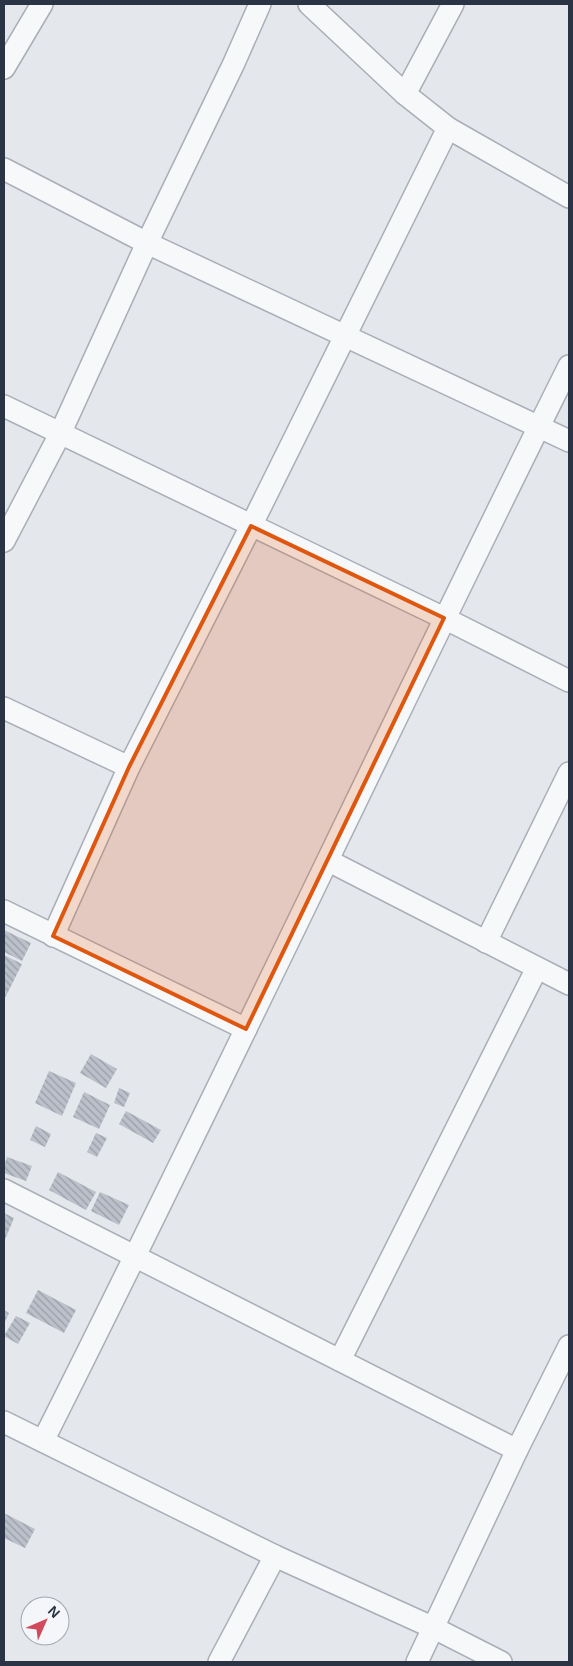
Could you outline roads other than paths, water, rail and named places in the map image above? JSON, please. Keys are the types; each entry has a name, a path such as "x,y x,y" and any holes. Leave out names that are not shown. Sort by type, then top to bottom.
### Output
{"street":[{"path":"4,68 42,4"},
{"path":"4,541 60,434 147,243 230,72 260,4"},
{"path":"309,4 405,94 448,128 569,197"},
{"path":"405,94 453,4"},
{"path":"53,936 129,767 252,526 448,128"},
{"path":"4,169 147,243 569,441"},
{"path":"44,1441 136,1257 329,861 444,618 569,366"},
{"path":"4,406 444,618 569,681"},
{"path":"4,708 129,767"},
{"path":"486,942 569,772"},
{"path":"329,861 569,984"},
{"path":"4,910 53,936 246,1030"},
{"path":"340,1360 538,968"},
{"path":"4,1190 517,1450"},
{"path":"418,1662 517,1450 569,1346"},
{"path":"4,1422 275,1556 434,1628 501,1662"},
{"path":"219,1662 275,1556"}]}
